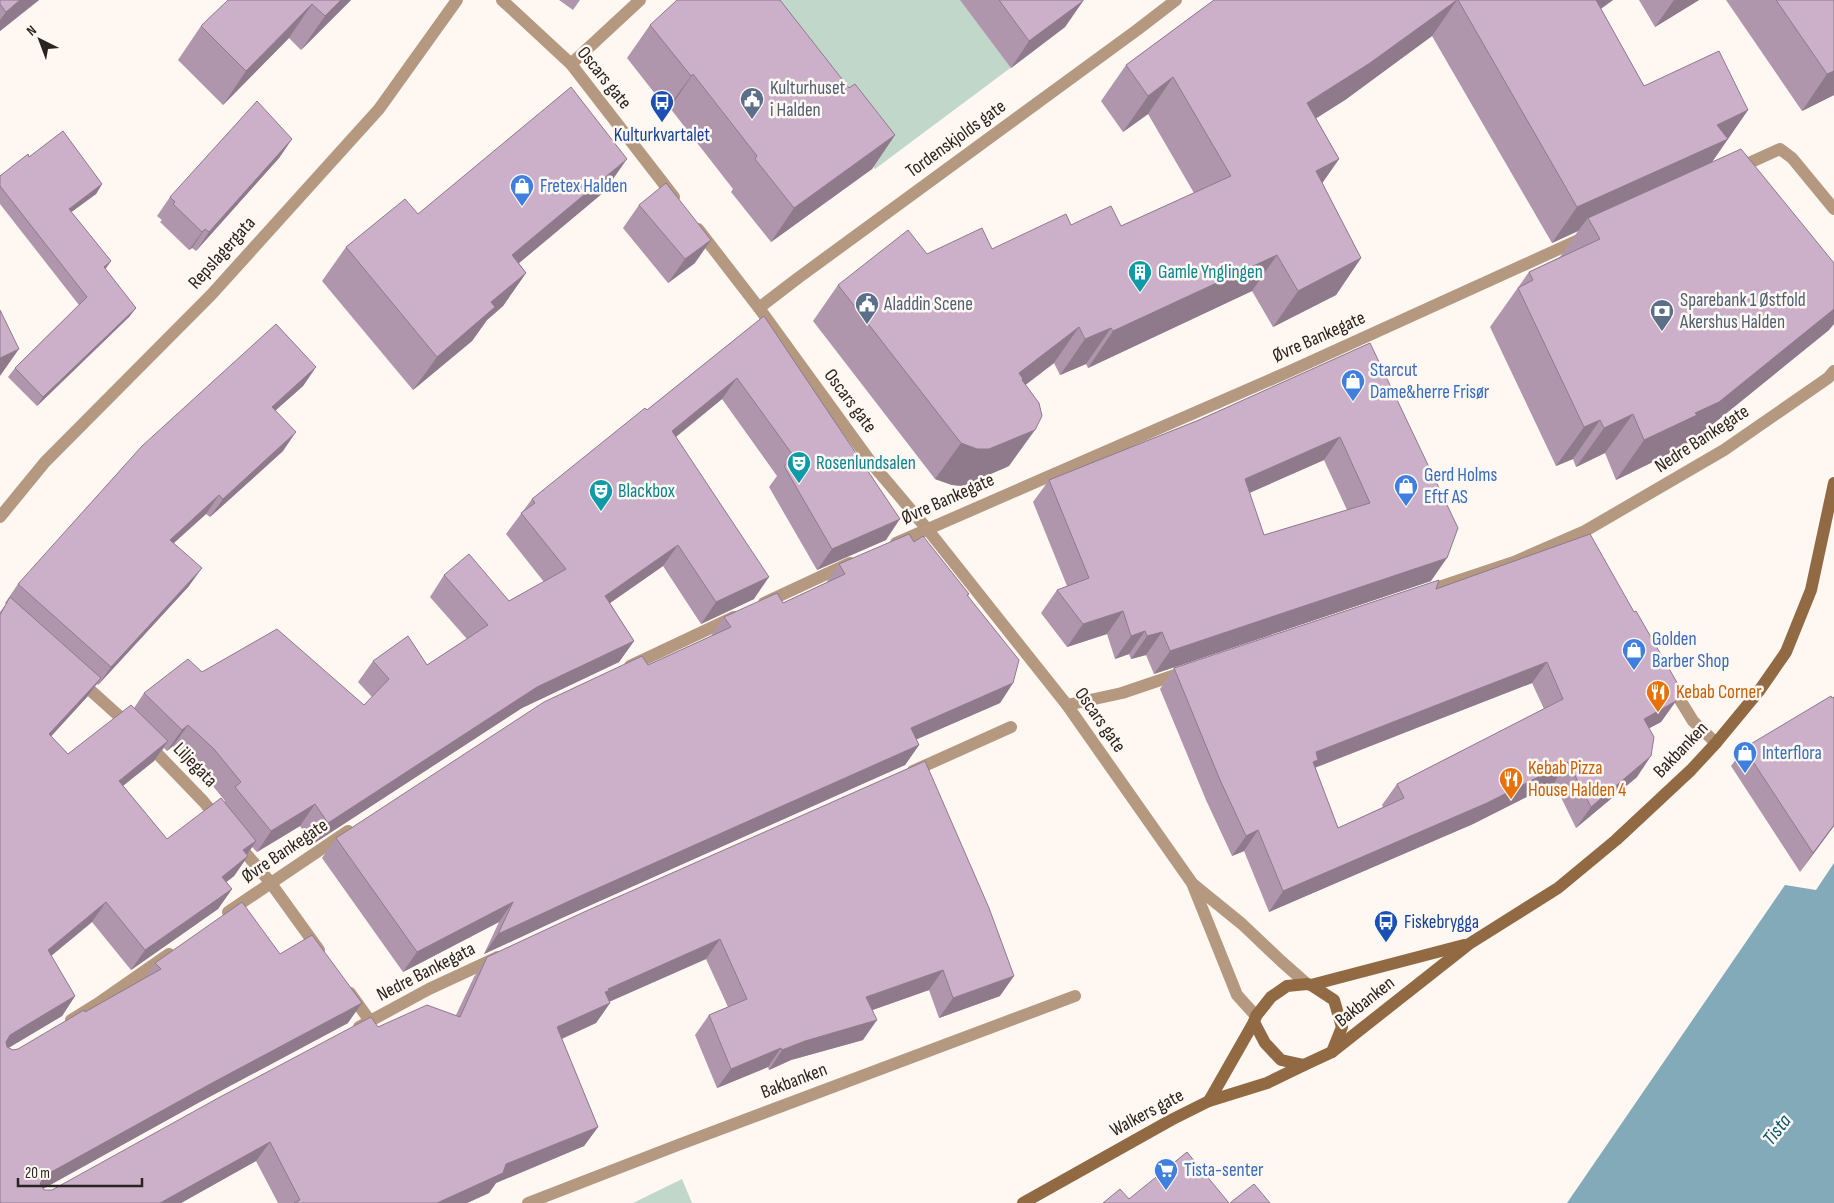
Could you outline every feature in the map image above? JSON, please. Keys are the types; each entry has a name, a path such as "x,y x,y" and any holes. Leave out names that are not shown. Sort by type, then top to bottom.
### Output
{"street":[{"name":"Repslagergata","path":"0,518 45,462 211,295 379,109 457,0"},
{"name":"Oscars gate","path":"502,0 571,64 759,308 873,465 928,530 1067,705 1192,883 1237,995 1255,1019"},
{"path":"571,64 640,0"},
{"name":"Tordenskjolds gate","path":"759,308 1176,0"},
{"path":"1726,173 1780,149 1792,158 1834,209"},
{"name":"Øvre Bankegate","path":"884,548 928,530 965,511 1288,372 1592,235"},
{"name":"Nedre Bankegate","path":"1409,596 1588,536 1724,450 1828,378 1834,371"},
{"name":"Bakbanken","path":"1332,1052 1469,944 1558,888 1646,812 1716,743 1759,691 1786,652 1811,590 1834,483"},
{"path":"616,672 858,560"},
{"path":"1067,705 1122,693 1196,668"},
{"path":"1662,671 1693,721 1716,743"},
{"name":"Liljegata","path":"72,674 136,732 203,800 270,882 327,961"},
{"path":"902,776 1011,726"},
{"name":"Øvre Bankegate","path":"222,916 270,882 361,823"},
{"name":"Oscars gate","path":"1192,883 1242,924 1281,961 1309,984"},
{"name":"Bakbanken","path":"1309,984 1469,944"},
{"path":"57,1028 100,1002 181,945"},
{"name":"Nedre Bankegata","path":"346,1034 429,989 507,953"},
{"path":"344,984 370,1021"},
{"path":"1209,1101 1267,1083 1332,1052 1342,1026 1334,1000 1309,984 1287,986 1271,997 1255,1019 1265,1043 1281,1060 1304,1065"},
{"name":"Bakbanken","path":"528,1203 706,1134 1075,996"},
{"name":"Walkers gate","path":"1023,1203 1209,1101 1255,1019"}],"green space":[{"path":"746,0 964,0 1013,66 875,169"},
{"path":"682,1179 692,1203 633,1203"}],"water":[{"name":"Tista","path":"1834,863 1834,1203 1567,1203 1785,885 1816,890"}],"building":[{"path":"0,0 20,0 6,12 0,4"},
{"path":"228,0 341,0 325,16 312,4 246,71 201,26"},
{"name":"Kulturhuset i Halden","path":"677,0 780,0 849,88 855,84 895,135 794,208 755,159 757,156 693,74 691,76 650,25"},
{"path":"999,0 1083,0 1083,1 1029,41"},
{"path":"1214,0 1457,0 1370,63 1307,103 1339,159 1316,171 1361,258 1298,291 1277,255 1113,331 1111,328 1085,339 1079,327 1019,373 1039,403 1042,416 1035,430 989,449 977,449 961,443 838,285 908,230 927,254 982,228 992,249 1066,214 1071,225 1111,206 1121,226 1231,176 1173,77 1148,96 1126,65"},
{"path":"1458,0 1596,0 1644,86 1719,51 1748,110 1717,125 1728,139 1577,207"},
{"path":"1776,0 1834,0 1834,71 1827,74"},
{"path":"571,87 627,159 512,255 526,273 491,302 495,307 437,357 346,247 405,199 418,214"},
{"path":"257,101 292,139 209,232 205,229 202,232 173,204 175,202 170,197"},
{"path":"63,131 102,184 69,209 111,261 104,267 136,308 43,397 15,368 87,297 0,186 0,176 28,154 29,157"},
{"path":"1741,149 1834,263 1834,309 1719,402 1695,413 1697,415 1644,440 1633,414 1604,428 1600,420 1584,427 1518,288 1533,280 1529,272 1600,239 1588,218"},
{"path":"666,183 711,240 685,259 639,205"},
{"path":"0,310 19,349 0,358"},
{"path":"764,316 900,519 832,549 784,466 795,458 737,378 672,431 769,577 716,602 678,545 605,596 634,641 537,687 328,823 315,804 271,831 235,787 241,782 214,749 188,725 182,730 144,693 188,659 202,672 277,629 364,705 389,679 373,661 408,636 427,665 488,625 444,575 469,554 509,601 566,569 521,513 535,503 532,499"},
{"path":"276,324 316,367 272,407 296,432 223,499 219,495 170,540 202,568 111,667 18,584 142,446"},
{"path":"1370,343 1458,528 1447,558 1170,651 1162,632 1147,636 1145,631 1131,636 1123,611 1083,624 1057,590 1089,578 1049,480 1199,420","holes":["1340,437 1370,503 1264,535 1245,479"]},
{"path":"909,534 914,542 923,536 1019,660 1013,683 911,728 919,745 498,934 513,902 417,952 336,838 544,702 642,656 648,665 731,627 724,617 777,593 783,603 845,574 839,564"},
{"path":"1590,534 1679,686 1676,701 1644,719 1654,737 1651,756 1591,807 1568,762 1487,803 1283,891 1258,830 1246,836 1220,780 1174,668 1439,580 1436,589","holes":["1547,662 1563,699 1397,784 1404,798 1338,828 1313,762 1318,760 1316,752"]},
{"path":"10,597 101,678 49,734 68,754 131,705 168,741 119,781 167,839 221,798 256,841 243,850 248,856 222,877 232,889 145,950 106,902 48,950 75,996 10,1035 6,1042 7,1047 13,1050 18,1049 84,1010 85,1012 161,969 155,963 242,902 280,954 312,935 362,1003 44,1176 40,1184 44,1190 52,1190 220,1097 371,1017 378,1027 427,1005 460,1017 487,957 925,761 989,908 1014,976 953,998 943,970 866,997 877,1020 805,1041 782,1050 781,1048 731,1069 709,1015 747,999 720,939 608,989 609,991 605,992 610,1003 557,1027 598,1127 506,1164 503,1173 437,1203 294,1203 300,1200 270,1142 160,1203 0,1203 0,615"},
{"path":"1831,696 1832,698 1834,697 1834,825 1813,853 1744,748"},
{"path":"1187,1152 1229,1203 1103,1203 1120,1189 1129,1199"},
{"path":"1254,1184 1270,1203 1230,1203"}],"place":[{"name":"Kulturhuset i Halden","path":"752,120"},
{"name":"Kulturkvartalet","path":"662,123"},
{"name":"Fretex Halden","path":"522,207"},
{"name":"Gamle Ynglingen","path":"1140,293"},
{"name":"Aladdin Scene","path":"867,325"},
{"name":"Sparebank 1 Østfold Akershus Halden","path":"1662,332"},
{"name":"Starcut Dame&herre Frisør","path":"1353,402"},
{"name":"Rosenlundsalen","path":"799,484"},
{"name":"Gerd Holms Eftf AS","path":"1406,507"},
{"name":"Blackbox","path":"601,512"},
{"name":"Golden Barber Shop","path":"1634,671"},
{"name":"Kebab Corner","path":"1658,713"},
{"name":"Interflora","path":"1745,774"},
{"name":"Kebab Pizza House Halden 4","path":"1511,800"},
{"name":"Fiskebrygga","path":"1386,943"},
{"name":"Tista-senter","path":"1166,1191"}]}
